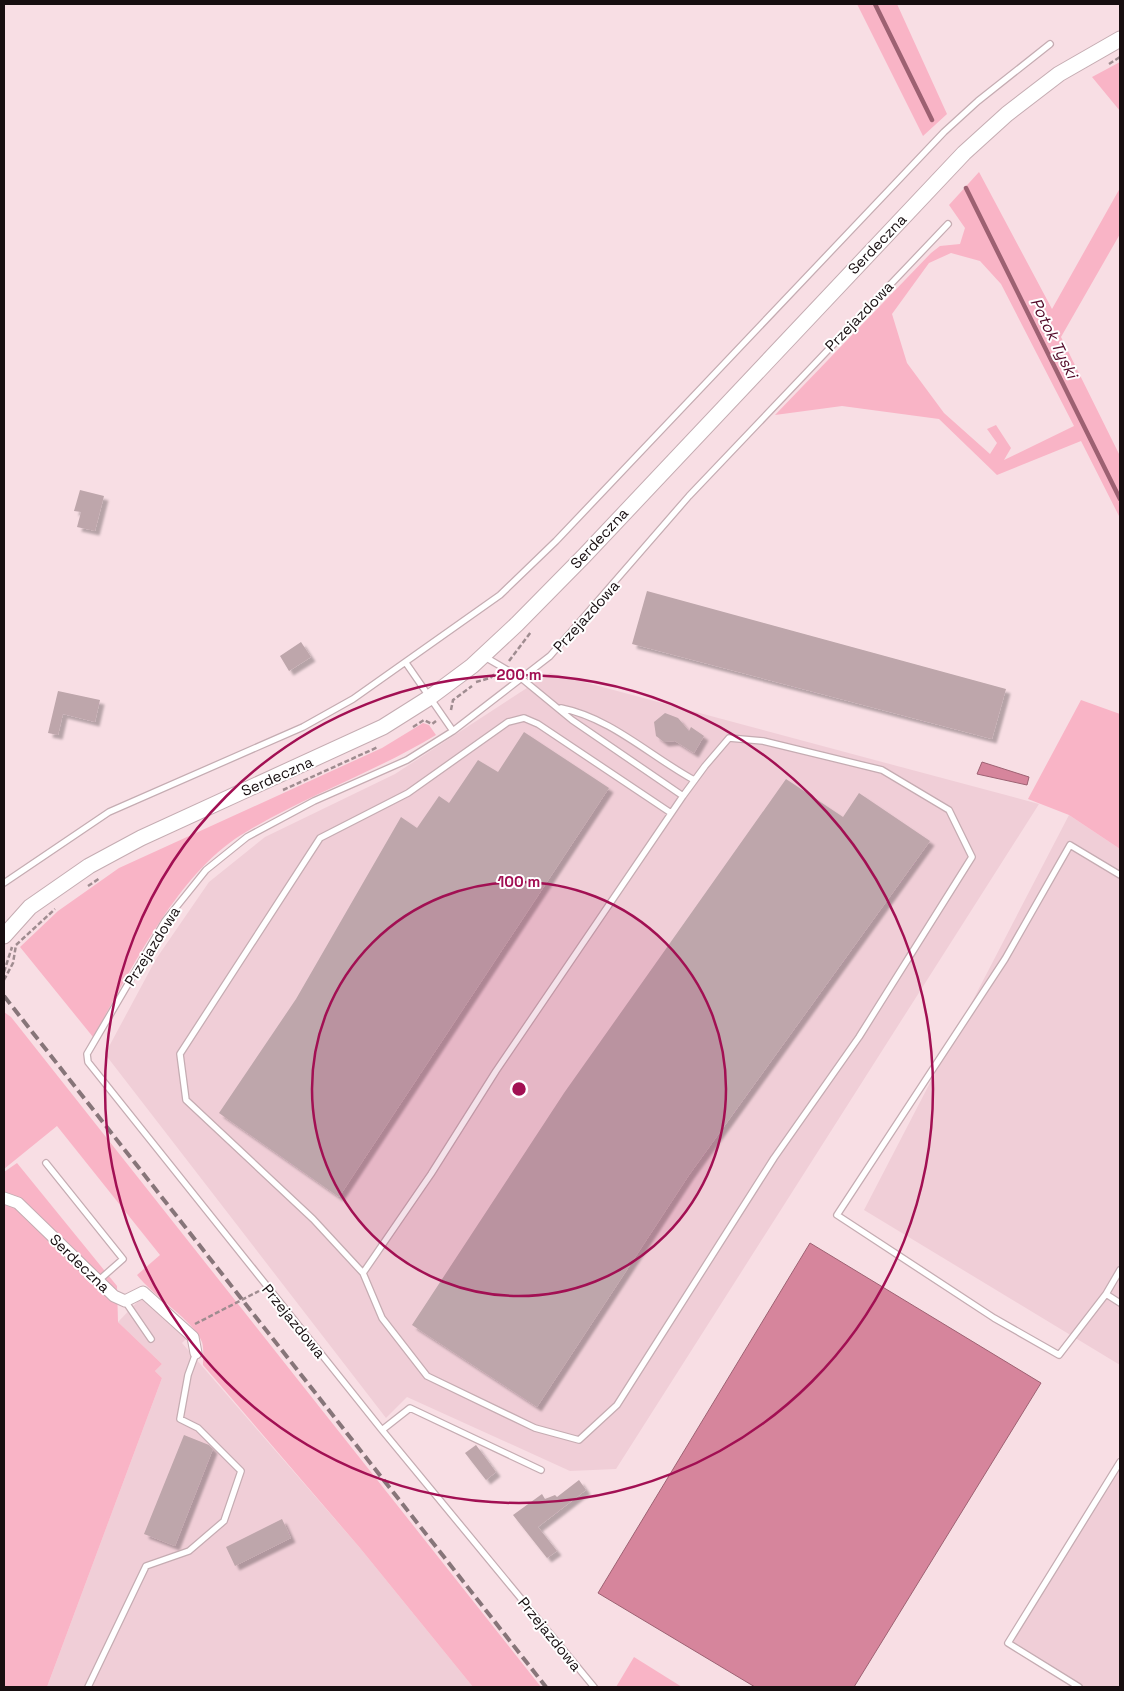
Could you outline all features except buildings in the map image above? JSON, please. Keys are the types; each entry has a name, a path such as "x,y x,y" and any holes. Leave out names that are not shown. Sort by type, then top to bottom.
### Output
{"street":[{"name":"Serdeczna","path":"4,936 30,907 89,866 141,838 383,728 429,698 483,656 584,556 964,153 1007,114 1059,74 1120,39"},
{"name":"Serdeczna","path":"4,1198 18,1203 114,1296 125,1301 143,1292 193,1337 196,1353"}],"lane":[{"path":"4,882 109,812 303,727 353,699 500,595 549,548 944,132 978,101 1050,44"},
{"name":"Przejazdowa","path":"594,1687 382,1430 88,1062 87,1054 165,921 206,870 247,837 314,801 407,760 453,731 550,656 696,489 948,224"},
{"path":"483,656 521,678 559,707 572,720 683,796"},
{"path":"406,663 453,731"},
{"path":"559,707 577,711 634,740 665,764 694,780"},
{"path":"363,1273 431,1174 496,1071 672,813 683,796 729,738 763,741 882,770 949,810 972,857 859,1037 774,1158 617,1405 579,1440 535,1428 427,1376 382,1318 363,1273 313,1219 186,1100 180,1054 320,838 408,793 508,722 524,718 538,724 672,813"},
{"path":"1120,875 1070,846 1004,959 837,1214 994,1318 1059,1355 1106,1294 1120,1270"},
{"path":"46,1163 123,1259 98,1280"},
{"path":"1106,1294 1120,1303"},
{"path":"125,1301 152,1339"},
{"path":"88,1687 146,1566 189,1551 224,1521 240,1471 198,1428 180,1419 188,1375 196,1353"},
{"path":"382,1430 410,1408 541,1470"},
{"path":"1079,1687 1008,1643 1120,1462"}],"path":[{"path":"184,1329 268,1287"}],"shaded area":[{"path":"857,4 897,4 947,114 923,136"},
{"path":"1120,62 1120,111 1092,77"},
{"path":"979,172 1052,309 1120,188 1120,234 1061,337 1120,456 1120,518 1081,441 997,475 939,419 842,406 775,415 931,253 940,246 960,244 965,228 949,205","holes":["951,253 980,261 1001,284 1074,426 1004,460 1011,448 996,425 987,429 997,443 990,454 944,413 907,363 892,314 929,263"]},
{"path":"550,673 1039,804 616,1469 570,1471 407,1397 386,1418 105,1054 156,959 209,882 265,837 395,774"},
{"path":"1081,700 1120,714 1120,849 1069,815 1028,799"},
{"path":"423,723 429,725 436,735 389,761 317,795 246,832 221,850 198,871 158,924 93,1037 20,947 58,911 119,868 382,748"},
{"path":"982,762 1029,777 1027,785 977,774"},
{"path":"1069,815 1120,849 1120,1365 864,1210"},
{"path":"4,1012 11,1017 541,1687 473,1687 360,1548 203,1365 203,1344 198,1334 191,1325 152,1291 137,1275 160,1255 57,1126 4,1169"},
{"path":"17,1163 117,1286 118,1322 162,1364 155,1371 162,1378 47,1687 4,1687 4,1172"},
{"path":"810,1243 1041,1383 854,1687 755,1687 598,1593"},
{"path":"142,1297 186,1339 182,1343 360,1548 473,1687 47,1687 162,1378 155,1371 162,1364 118,1322"},
{"path":"1120,1462 1120,1687 1068,1687 1070,1682 1008,1643"},
{"path":"634,1657 682,1687 616,1687"}],"waterway":[{"name":"Potok Tyski","path":"875,4 932,120"},
{"name":"Potok Tyski","path":"966,188 1120,499"}],"railway":[{"path":"4,996 546,1687"}]}
